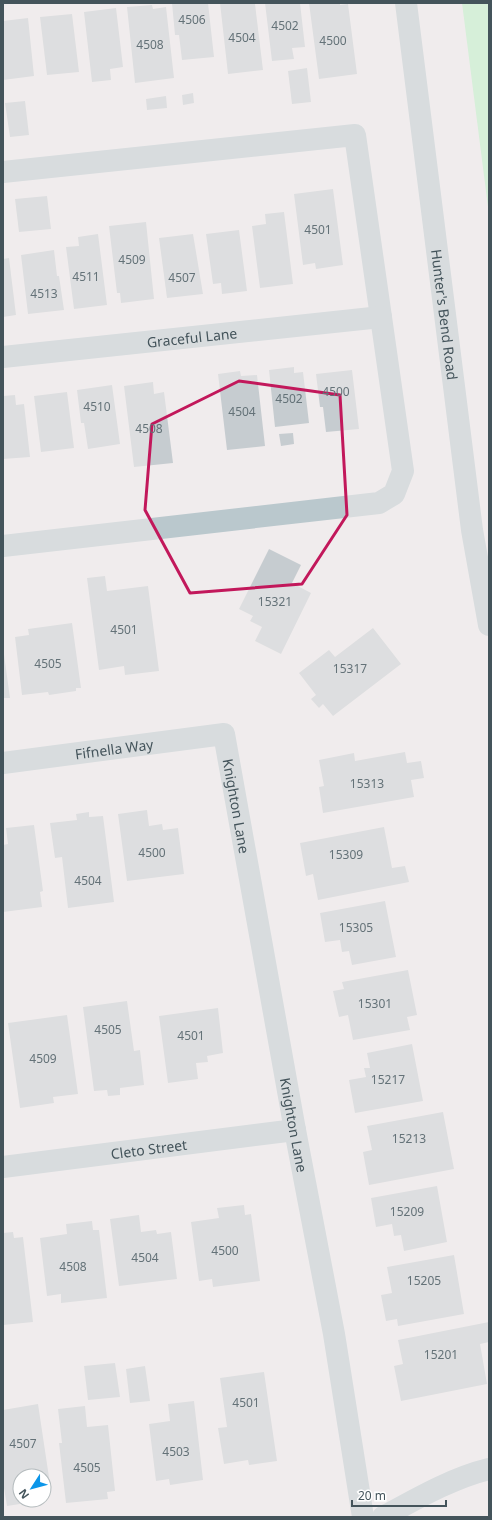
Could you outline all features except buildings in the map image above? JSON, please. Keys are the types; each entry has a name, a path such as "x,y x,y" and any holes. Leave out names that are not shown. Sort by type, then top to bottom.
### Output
{"street":[{"name":"Hunter's Bend Road","path":"406,3 472,530 489,625"},
{"path":"3,172 355,135 403,471 394,494 379,503 3,546"},
{"name":"Graceful Lane","path":"3,358 381,317"},
{"name":"Fifnella Way","path":"3,764 224,734"},
{"name":"Knighton Lane","path":"224,734 295,1130 334,1334 362,1517"},
{"name":"Cleto Street","path":"3,1167 295,1130"},
{"path":"383,1517 428,1493 478,1471 489,1469"}],"highlighted area":[{"path":"239,381 340,395 347,515 302,584 190,593 145,510 152,424"}],"green space":[{"path":"462,3 489,3 489,215"}]}
